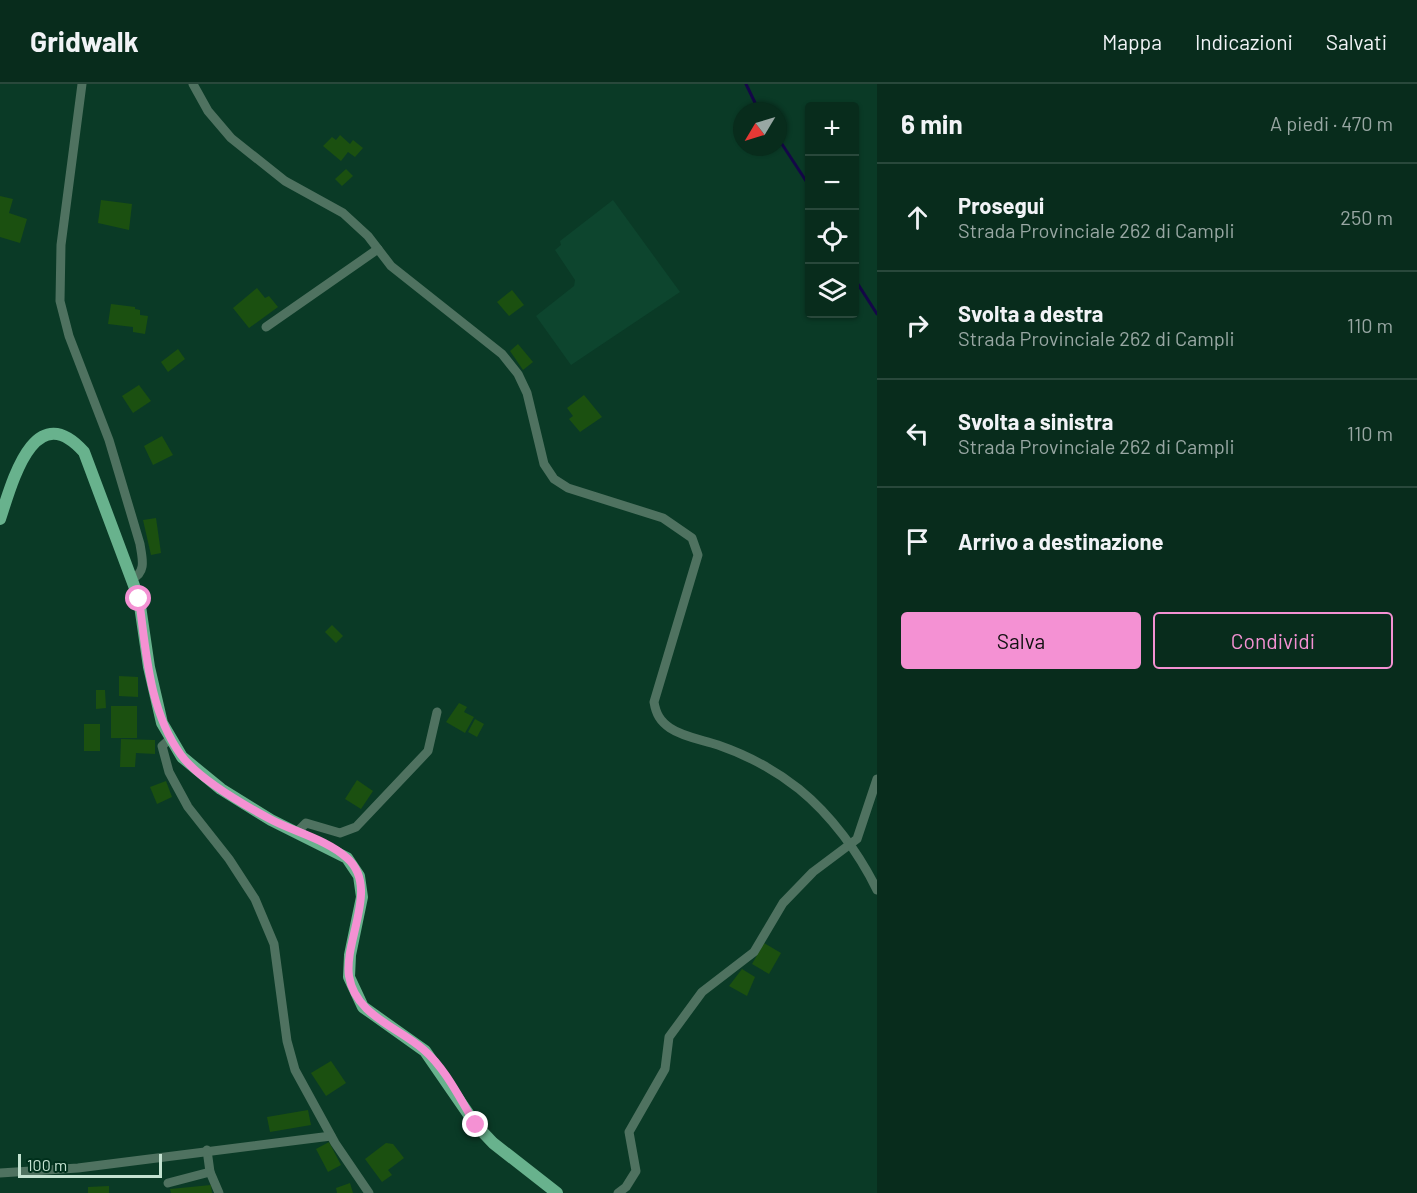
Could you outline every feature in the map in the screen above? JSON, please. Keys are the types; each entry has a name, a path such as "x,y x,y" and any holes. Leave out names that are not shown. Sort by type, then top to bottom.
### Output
{"main road":[{"path":"0,519 22,457 36,440 53,433 72,438 84,452 139,599 148,667 162,723 182,757 221,789 271,820 347,858 359,876 362,897 350,955 349,977 363,1007 425,1051 476,1125 493,1143 557,1193"}],"street":[{"path":"82,84 61,245 59,291 69,336 99,408 140,544 143,565 138,577 132,579"},
{"path":"193,84 208,111 231,138 285,181 343,213 391,266 494,347 518,374 527,393 544,464 554,478 568,488 663,518 692,538 698,555 654,702 656,715 671,729 720,746 770,769 822,809 849,845 877,890"},
{"path":"266,327 378,249"},
{"path":"297,832 306,823 340,833 356,827 428,751 437,712"},
{"path":"171,738 162,746 169,772 188,807 229,859 255,899 274,944 287,1041 295,1070 331,1136 369,1193"},
{"path":"618,1193 626,1187 636,1171 629,1132 665,1069 669,1037 702,992 754,952 783,903 813,872 857,839 877,779"},
{"path":"0,1173 78,1168 331,1136"},
{"path":"207,1150 210,1172 219,1193"},
{"path":"168,1183 210,1172"}],"shaded area":[{"path":"613,200 680,292 571,365 536,316 574,286 575,280 555,250 561,245 560,241"}],"building":[{"path":"340,135 350,144 353,140 363,148 355,157 348,152 341,161 323,146 332,137 336,140"},
{"path":"346,169 353,176 342,186 335,179"},
{"path":"0,196 13,199 9,213 27,219 20,243 0,237"},
{"path":"101,200 132,204 129,230 98,223"},
{"path":"257,288 265,298 269,296 278,307 249,328 233,308"},
{"path":"512,290 524,305 509,316 497,302"},
{"path":"111,304 135,307 140,310 140,315 148,316 145,334 133,332 133,327 108,324"},
{"path":"518,344 533,362 523,370 510,351"},
{"path":"178,349 185,359 168,372 161,362"},
{"path":"139,385 151,401 133,413 122,396"},
{"path":"584,395 602,417 580,432 569,419 573,416 567,408"},
{"path":"162,436 173,455 153,465 144,446"},
{"path":"156,518 161,553 151,555 143,520"},
{"path":"332,625 343,636 336,643 325,632"},
{"path":"119,676 138,677 138,697 119,696"},
{"path":"96,690 105,690 106,708 96,709"},
{"path":"459,703 467,707 464,712 474,717 465,733 446,722"},
{"path":"111,706 137,706 137,738 111,738"},
{"path":"475,719 484,724 477,737 468,732"},
{"path":"84,724 100,724 100,751 84,751"},
{"path":"121,739 155,740 155,754 136,753 135,767 120,767"},
{"path":"357,780 373,791 361,809 345,799"},
{"path":"166,781 172,797 157,804 150,787"},
{"path":"764,943 781,953 769,974 752,964"},
{"path":"742,969 755,977 747,996 729,986"},
{"path":"331,1061 346,1083 326,1096 311,1073"},
{"path":"308,1110 311,1125 270,1132 267,1117"},
{"path":"329,1142 341,1165 328,1172 316,1149"},
{"path":"386,1143 393,1144 404,1158 388,1170 392,1175 382,1182 365,1159"},
{"path":"350,1183 353,1193 337,1193 336,1188"},
{"path":"211,1185 212,1193 171,1193 170,1189"},
{"path":"109,1186 109,1193 88,1193 88,1187"}],"waterway":[{"path":"746,84 755,102"},
{"path":"787,152 805,179"},
{"path":"859,286 877,314"}],"route":[{"path":"139,599 148,667 162,723 182,757 221,789 271,820 322,843 347,858 359,876 362,897 354,927 349,977 363,1007 425,1051 476,1125"}]}
